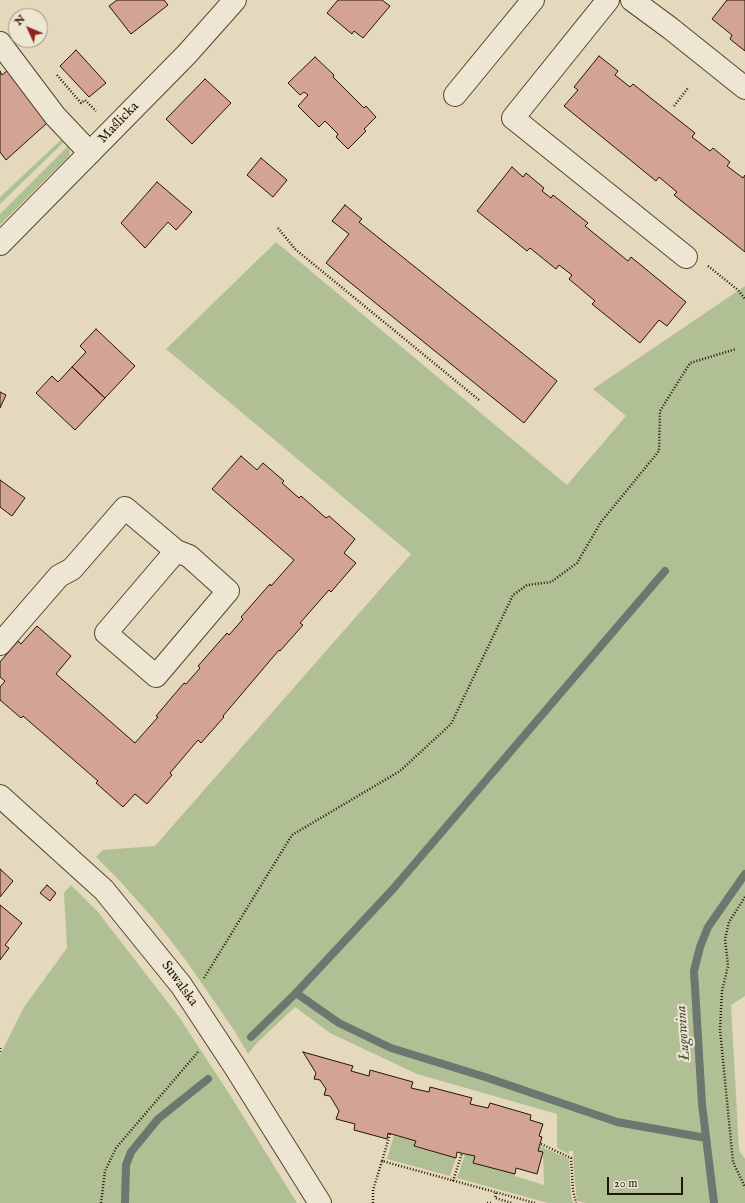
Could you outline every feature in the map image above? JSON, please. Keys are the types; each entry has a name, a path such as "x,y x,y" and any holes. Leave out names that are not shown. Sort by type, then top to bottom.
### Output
{"street":[{"name":"Maślicka","path":"0,244 186,54 235,0"},
{"path":"455,95 533,0"},
{"path":"608,0 513,118 686,257"},
{"path":"632,0 670,28 745,88"},
{"path":"0,43 55,116 90,152"},
{"path":"0,644 59,576 72,569 125,508 176,551 189,556 228,591 156,676 106,632 176,551"},
{"name":"Suwalska","path":"0,796 104,890 181,985 235,1067 320,1203"}],"path":[{"path":"57,75 81,103 85,100 98,113"},
{"path":"674,106 688,88"},
{"path":"278,228 295,249 479,400"},
{"path":"686,257 693,255 738,290 745,299"},
{"path":"203,978 292,835 400,771 451,724 513,594 527,585 551,582 577,563 601,522 659,451 660,412 690,363 736,349"},
{"path":"745,897 729,922 725,939 728,966 722,991 720,1030 733,1162 745,1187"},
{"path":"101,1203 104,1171 116,1148 198,1052"},
{"path":"373,1203 373,1190 390,1134"},
{"path":"541,1144 571,1158 573,1190 576,1203"},
{"path":"453,1181 462,1153"},
{"path":"382,1162 535,1203"},
{"path":"496,1193 495,1198 512,1203"}],"green space":[{"path":"63,138 65,141 0,204 0,197"},
{"path":"69,145 70,155 0,225 0,214"},
{"path":"276,242 567,485 626,416 593,389 745,286 745,996 731,1005 739,1150 745,1159 745,1203 586,1203 577,1201 573,1151 569,1151 569,1154 557,1148 557,1114 417,1074 330,1033 295,1007 257,1043 248,1054 234,1030 187,962 158,924 120,881 96,857 103,850 155,846 411,554 166,349"},
{"path":"71,885 98,912 179,1017 230,1095 297,1203 0,1203 0,1055 24,1007 67,948 64,893"},
{"path":"394,1135 416,1141 414,1147 456,1158 450,1176 387,1159"},
{"path":"540,1146 569,1159 571,1195 573,1203 548,1203 457,1178 465,1154 475,1156 473,1163 515,1174 515,1176 544,1185 543,1152 538,1151"}],"building":[{"path":"117,0 164,0 168,5 131,34 109,6"},
{"path":"338,0 382,0 390,6 363,38 354,31 352,34 327,13"},
{"path":"727,0 745,0 745,51 730,39 732,35 712,19"},
{"path":"76,50 106,83 89,97 60,66"},
{"path":"599,56 618,71 615,75 630,87 633,84 695,133 692,137 710,151 713,148 730,162 727,166 743,178 745,175 745,252 674,195 677,192 659,177 656,181 564,106 578,90 574,87"},
{"path":"315,57 334,75 333,77 364,108 366,106 376,117 364,129 366,131 348,149 336,137 338,134 325,121 319,127 298,106 308,95 304,92 300,95 288,83"},
{"path":"0,71 2,75 7,71 47,123 6,160 0,152"},
{"path":"205,79 231,103 192,144 166,119"},
{"path":"261,158 287,180 273,197 247,175"},
{"path":"512,167 523,177 526,173 544,188 542,191 551,198 553,195 588,223 585,226 628,261 631,257 686,302 667,326 659,320 640,343 592,304 595,301 569,279 572,275 559,265 556,269 530,248 527,251 477,211"},
{"path":"157,182 192,212 176,230 168,222 145,248 121,223"},
{"path":"345,205 362,219 359,222 557,381 524,423 326,263 349,234 332,221"},
{"path":"96,329 135,366 105,398 72,367 86,352 80,346"},
{"path":"72,367 105,398 75,430 36,393 52,376 58,382"},
{"path":"0,392 6,395 0,408"},
{"path":"241,456 257,470 263,463 284,481 282,483 299,498 301,496 326,518 329,516 355,539 344,553 356,563 331,592 329,590 300,623 303,625 280,651 279,650 201,743 198,740 170,773 172,775 147,804 135,794 123,807 96,783 98,781 23,716 21,718 0,700 0,687 5,681 0,677 0,662 18,641 21,644 37,626 71,656 56,674 135,743 158,717 156,716 184,683 186,684 200,668 198,666 227,633 229,635 243,619 241,617 270,584 271,586 294,560 212,489"},
{"path":"0,480 25,498 12,516 0,507"},
{"path":"0,869 13,881 0,897"},
{"path":"47,885 56,893 50,901 40,893"},
{"path":"0,905 22,923 5,945 9,948 0,960"},
{"path":"303,1052 353,1066 351,1071 369,1076 370,1070 413,1082 411,1088 429,1092 430,1087 472,1098 470,1104 488,1108 490,1103 531,1115 530,1120 543,1124 539,1136 542,1137 538,1151 543,1152 537,1174 516,1168 515,1174 473,1163 475,1156 457,1152 456,1158 414,1146 416,1141 388,1133 387,1139 354,1130 355,1124 336,1119 339,1111 330,1096 324,1095 326,1089 320,1080 314,1079 316,1073"}],"waterway":[{"path":"251,1037 296,993 393,889 665,571"},
{"name":"Ługowina","path":"714,1203 702,1104 694,971 700,947 708,927 745,874"},
{"path":"296,993 339,1023 391,1048 485,1077 617,1122 706,1138"},
{"path":"125,1203 126,1165 131,1152 158,1119 208,1079"}]}
